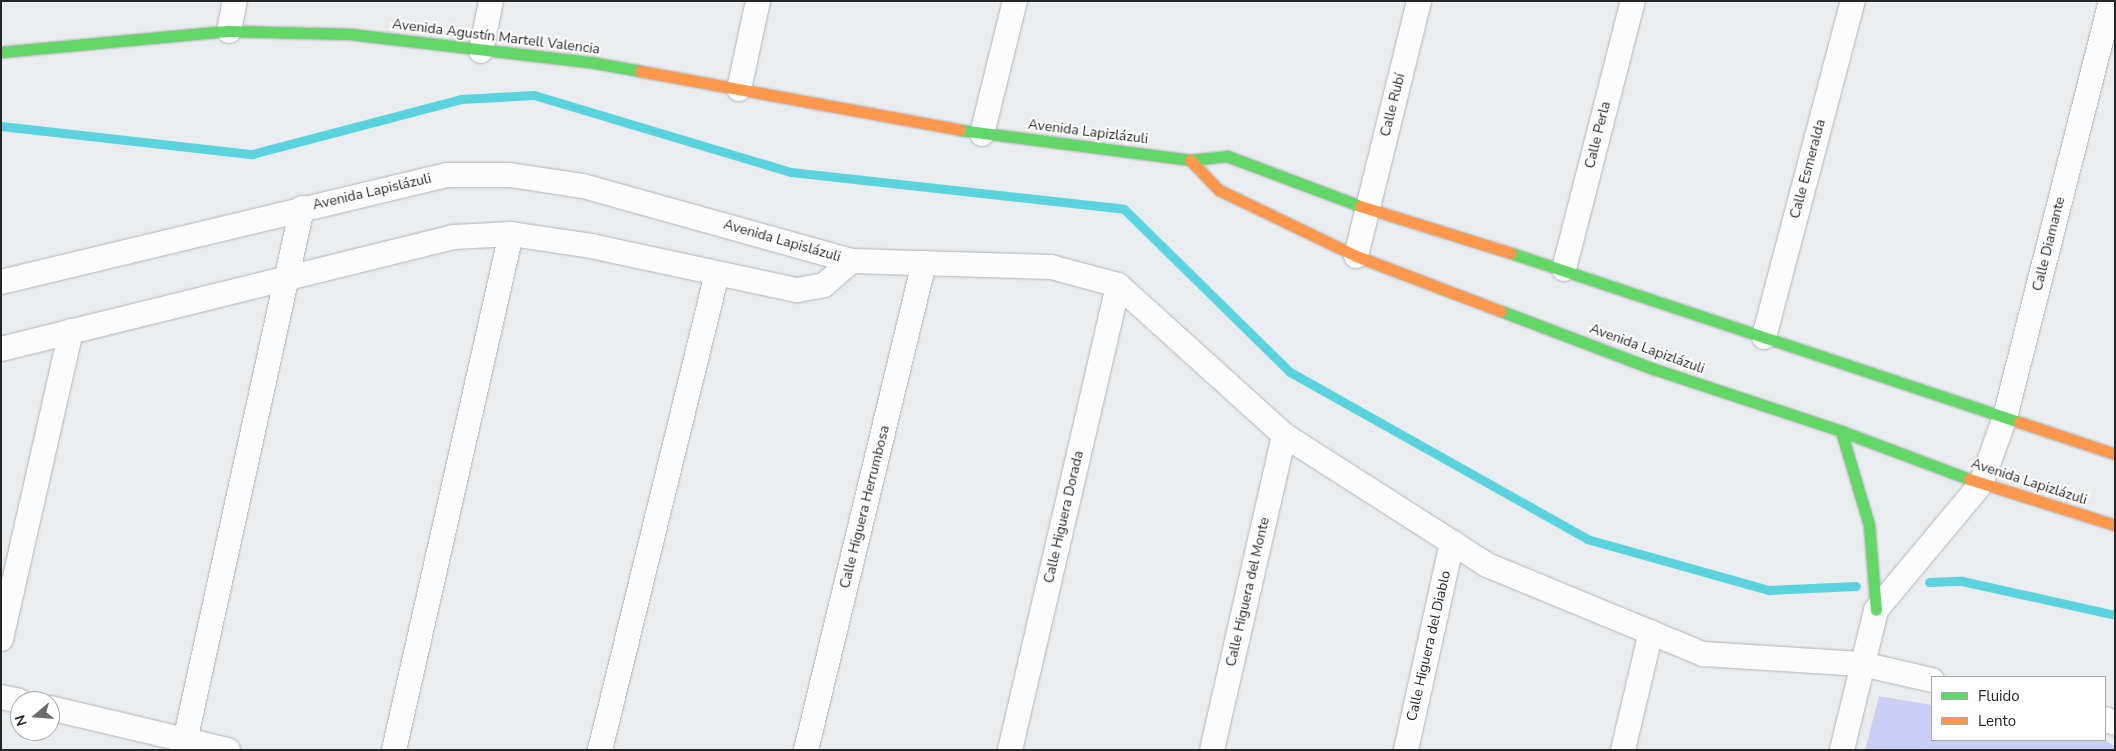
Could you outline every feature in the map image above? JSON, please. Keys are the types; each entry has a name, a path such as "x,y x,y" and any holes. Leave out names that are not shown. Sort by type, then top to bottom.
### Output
{"street":[{"path":"228,31 235,1"},
{"path":"481,51 491,1"},
{"path":"739,89 758,1"},
{"path":"982,134 1014,1"},
{"name":"Calle Rubí","path":"1356,256 1419,1"},
{"name":"Calle Perla","path":"1564,269 1633,1"},
{"name":"Calle Esmeralda","path":"1764,337 1853,1"},
{"name":"Calle Diamante","path":"1981,484 2005,417 2111,1"},
{"name":"Avenida Agustín Martell Valencia","path":"1,52 228,31 350,34 481,51 590,62 982,134"},
{"name":"Avenida Lapizlázuli","path":"982,134 1190,160 1227,156 1367,209 1564,269 2115,454"},
{"name":"Avenida Lapizlázuli","path":"1190,160 1219,190 1356,256 1654,369 1841,431 1981,484 2115,525"},
{"name":"Avenida Lapislázuli","path":"1,282 302,208 446,175 510,174 583,186 852,261"},
{"path":"184,745 302,208"},
{"path":"394,750 511,234"},
{"name":"Avenida Lapislázuli","path":"1,349 453,237 511,234 591,246 797,290 824,284 852,261"},
{"path":"852,261 1051,267 1118,285 1284,435 1338,473 1487,565 1703,654 1862,664 1931,680"},
{"name":"Calle Higuera Herrumbosa","path":"806,750 924,263"},
{"path":"600,750 717,274"},
{"name":"Calle Higuera Dorada","path":"1010,750 1118,285"},
{"path":"1,639 71,331"},
{"path":"1841,431 1869,525 1876,610 1842,750"},
{"name":"Calle Higuera del Monte","path":"1212,750 1284,435"},
{"path":"1876,610 1981,484"},
{"name":"Calle Higuera del Diablo","path":"1406,750 1452,542"},
{"path":"1623,750 1651,632"},
{"path":"60,711 184,745 228,750"}],"shaded area":[{"path":"1879,696 1931,705 1931,741 2106,741 2115,746 2115,750 1865,750"}],"waterway":[{"path":"1,126 252,154 461,99 534,95 791,172 1124,209 1290,372 1587,539 1769,590 1856,586"},
{"path":"1929,582 1962,581 2115,615"}],"traffic: fast":[{"path":"1,52 229,31 350,34 590,62 640,71"},
{"path":"960,130 1190,160 1227,156 1360,206"},
{"path":"1511,253 2019,422"},
{"path":"1501,311 1654,369 1841,431 1969,479"},
{"path":"1841,431 1869,525 1876,610"}],"traffic: slow":[{"path":"640,71 960,130"},
{"path":"1190,160 1219,190 1356,256 1501,311"},
{"path":"1360,206 1511,253"},
{"path":"2019,422 2115,454"},
{"path":"1969,479 2115,525"}]}
